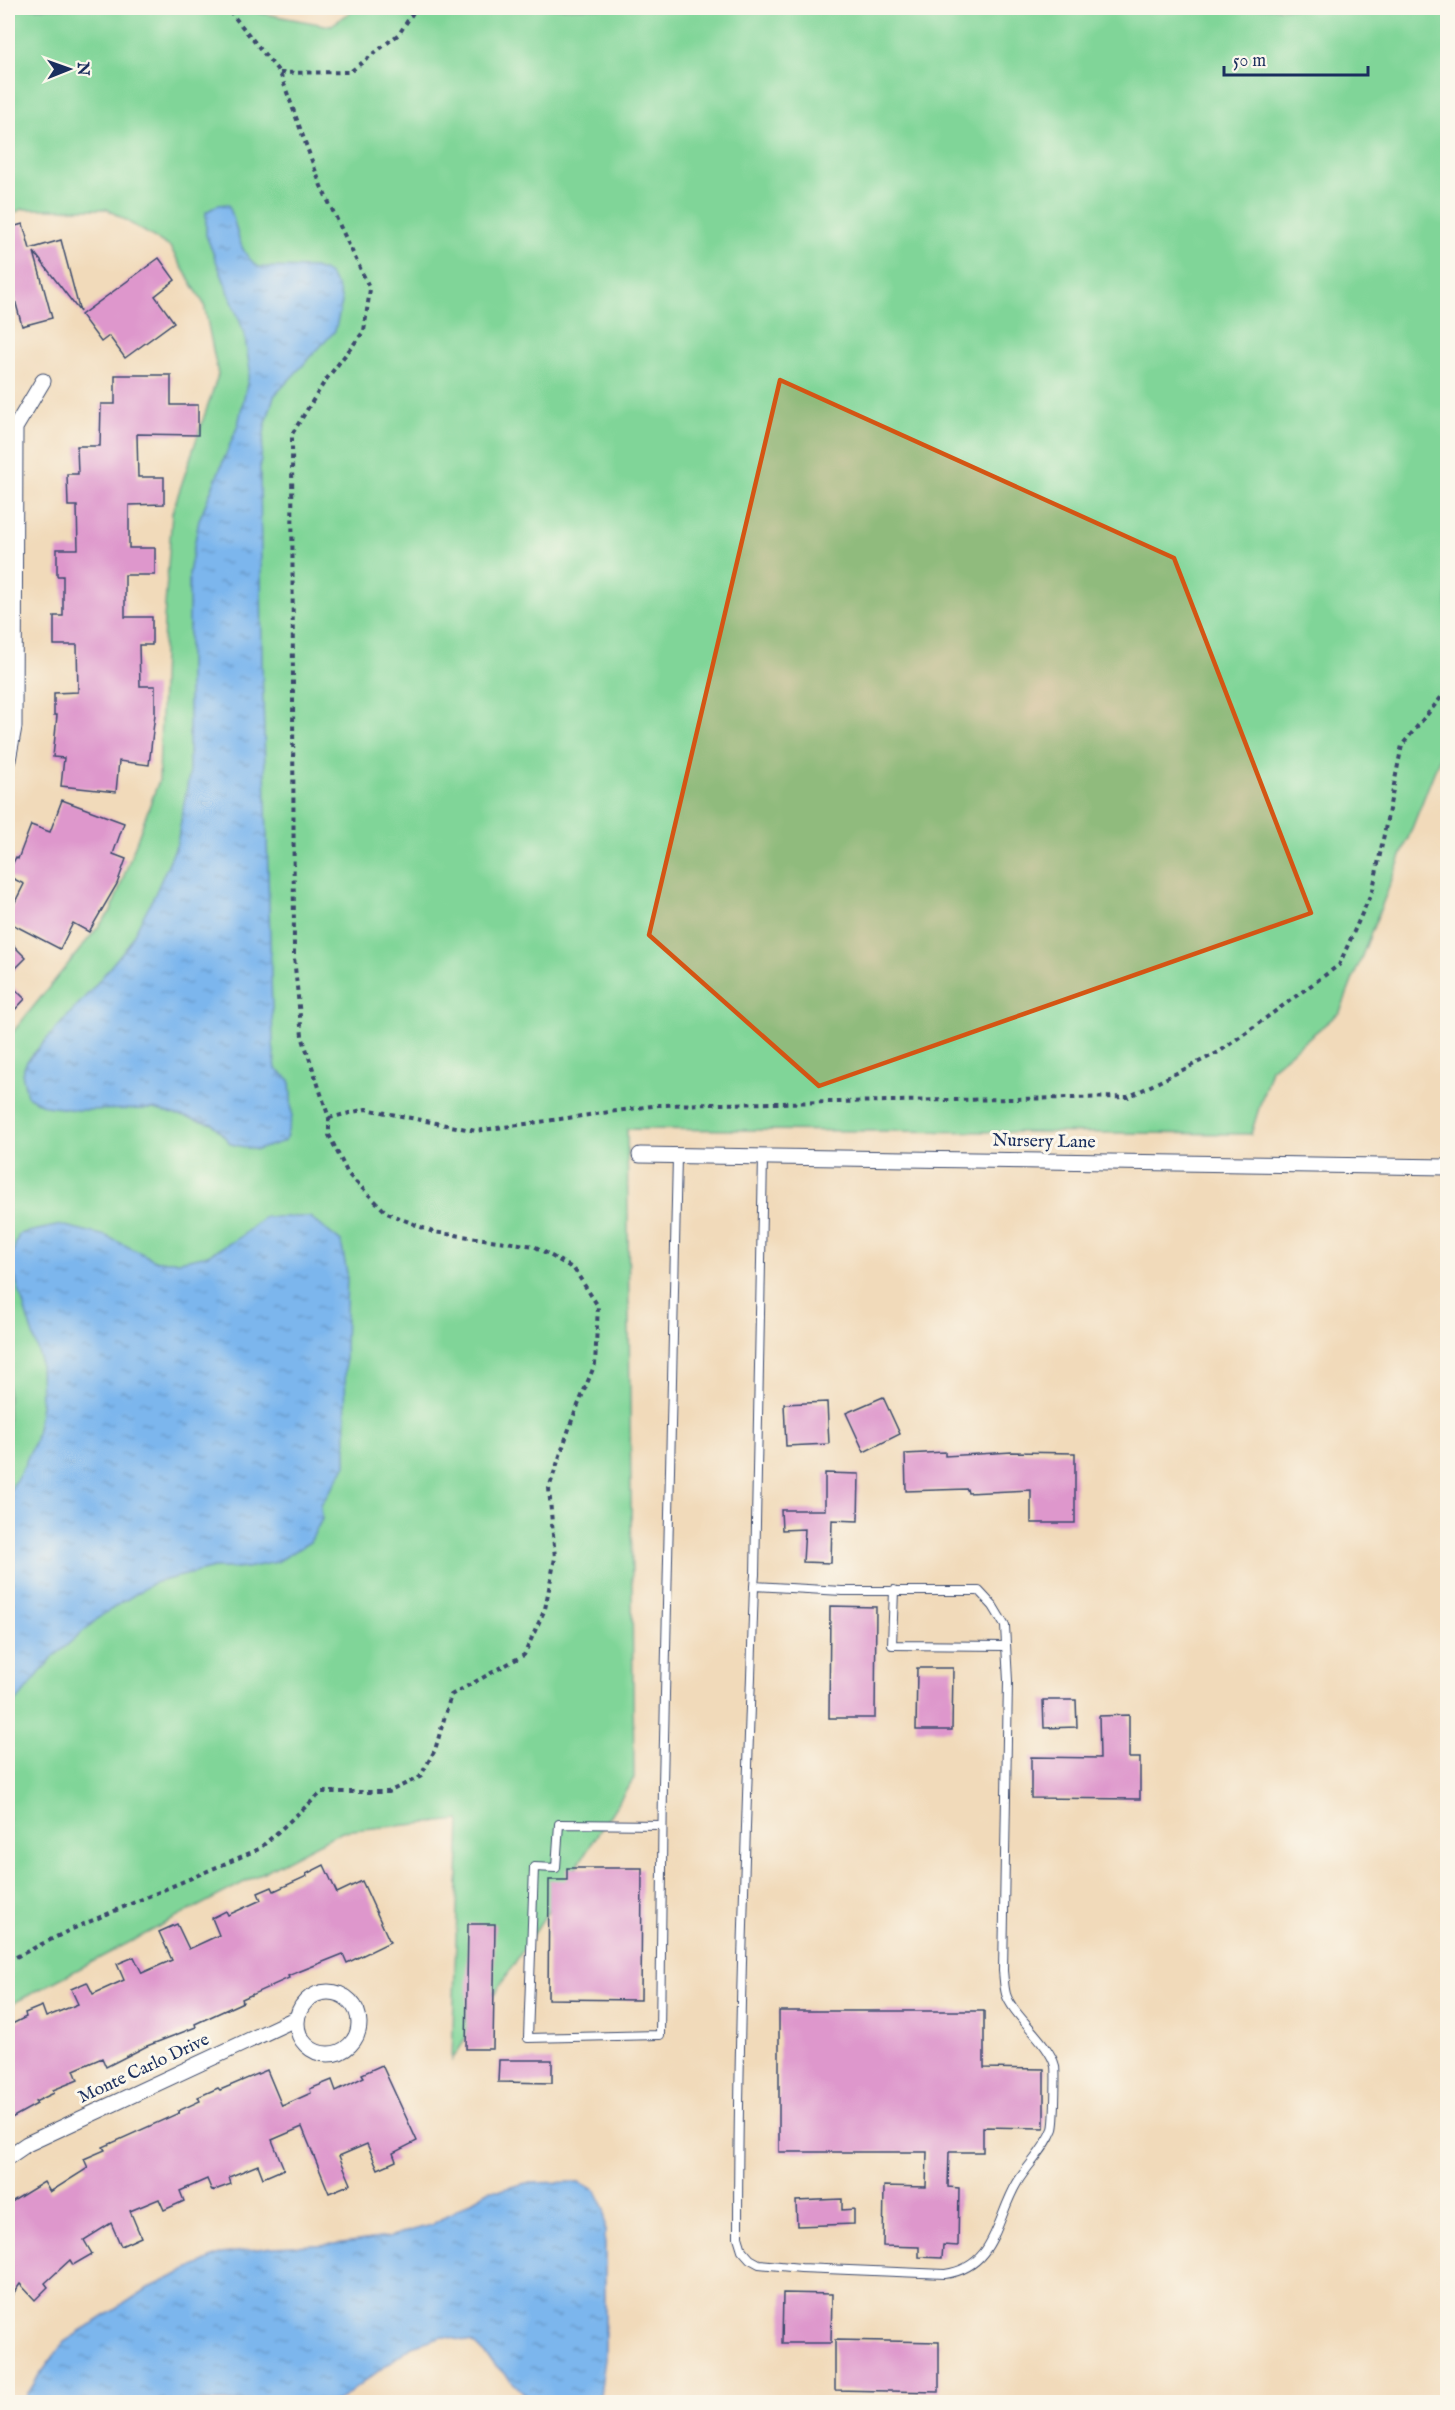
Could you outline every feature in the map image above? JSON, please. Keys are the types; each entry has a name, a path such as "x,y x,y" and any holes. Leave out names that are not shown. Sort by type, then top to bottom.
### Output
{"street":[{"path":"8,760 14,727 15,428 42,381"},
{"name":"Nursery Lane","path":"640,1155 1448,1167"},
{"name":"Monte Carlo Drive","path":"8,2157 27,2144 297,2018 301,2008 317,1994 328,1992 348,1999 355,2007 359,2017 359,2028 350,2045 343,2051 324,2054 314,2051 301,2037 297,2018"}],"lane":[{"path":"662,1825 559,1824 556,1868 534,1867 528,2038 660,2035 662,1825 677,1156"},
{"path":"754,1586 842,1591 979,1591 993,1606 1005,1626 1008,1681 1003,1971 1006,1996 1048,2052 1055,2066 1054,2127 1046,2144 1017,2184 994,2237 976,2261 959,2272 945,2274 759,2264 750,2259 742,2250 738,2237 738,2113 754,1586 763,1157"},
{"path":"894,1590 892,1645 1006,1646"}],"path":[{"path":"8,1961 70,1930 258,1849 322,1792 388,1792 420,1777 435,1750 451,1695 524,1655 545,1609 555,1558 549,1488 572,1420 596,1364 598,1306 574,1269 534,1246 433,1232 387,1213 348,1174 329,1135 329,1118 302,1036 294,957 292,434 325,381 364,331 370,289 321,186 280,73 227,8"},
{"path":"280,73 350,72 399,34 416,8"},
{"path":"329,1118 366,1109 476,1131 659,1105 1128,1097 1219,1052 1339,964 1373,889 1402,745 1448,689"}],"highlighted area":[{"path":"780,380 1174,558 1311,913 819,1086 649,935"}],"green space":[{"path":"8,8 259,8 260,13 330,26 357,8 1447,8 1447,739 1340,1012 1271,1069 1251,1134 627,1129 634,1778 452,2060 460,1820 342,1831 8,2006 8,1038 111,911 159,780 164,619 172,513 218,375 204,304 170,247 107,209 22,209 8,216"}],"water":[{"path":"228,204 242,246 251,261 259,267 314,268 328,273 338,287 342,302 335,331 274,396 265,426 260,466 262,665 273,1045 276,1069 290,1080 292,1117 285,1141 257,1150 231,1144 213,1124 153,1109 77,1110 45,1106 27,1096 22,1073 27,1061 94,987 128,945 155,894 177,844 189,776 189,573 199,520 238,425 250,370 244,332 206,235 206,212 218,205"},
{"path":"264,1217 310,1217 341,1242 347,1273 346,1465 321,1505 322,1519 310,1542 277,1562 246,1568 214,1568 153,1583 102,1615 52,1658 15,1703 8,1730 8,1494 35,1440 41,1406 40,1358 14,1274 11,1257 19,1234 61,1225 106,1236 157,1261 180,1261 208,1255 239,1238"},
{"path":"580,2182 596,2191 605,2209 605,2359 599,2402 533,2402 473,2343 443,2336 412,2346 337,2402 23,2402 64,2342 147,2289 222,2254 272,2247 335,2244 388,2237 431,2225 490,2190 501,2190 526,2183"}],"building":[{"path":"23,224 30,249 61,240 80,312 34,252 52,318 22,326 8,274 8,228"},
{"path":"159,258 175,280 155,296 174,322 125,358 109,336 101,342 81,315"},
{"path":"115,375 171,375 171,405 198,405 198,435 137,434 138,477 164,477 164,504 129,505 129,548 155,548 155,575 125,575 125,617 152,617 152,645 139,645 140,686 155,686 155,714 149,765 119,761 116,792 61,786 64,758 53,757 57,715 54,715 54,693 78,692 77,645 54,645 54,616 63,616 63,576 57,576 57,549 78,549 77,506 68,506 67,474 78,474 77,446 100,446 101,404 115,404"},
{"path":"62,800 124,823 113,854 126,859 117,884 89,932 73,923 60,949 8,922 8,916 24,884 8,876 8,873 16,857 18,859 31,825 50,832"},
{"path":"8,940 26,958 8,976"},
{"path":"8,982 25,999 8,1017"},
{"path":"883,1397 900,1434 864,1452 846,1413"},
{"path":"827,1402 829,1444 786,1446 784,1404"},
{"path":"945,1452 945,1456 1012,1452 1075,1453 1075,1523 1031,1523 1031,1490 968,1493 967,1489 906,1491 905,1454"},
{"path":"825,1473 859,1474 858,1521 832,1520 831,1563 803,1562 805,1529 782,1530 781,1510 825,1510"},
{"path":"830,1606 876,1607 875,1718 829,1718"},
{"path":"917,1668 953,1668 952,1730 916,1730"},
{"path":"1043,1700 1076,1700 1077,1727 1044,1728"},
{"path":"1129,1715 1129,1758 1140,1758 1140,1799 1031,1798 1031,1757 1100,1758 1099,1716"},
{"path":"324,1865 337,1893 362,1881 390,1942 347,1963 343,1954 288,1976 289,1978 242,1999 243,2002 195,2024 196,2027 147,2046 106,2067 102,2058 74,2070 78,2080 53,2090 54,2093 35,2102 37,2104 8,2120 8,2026 26,2017 25,2013 42,2006 46,2017 78,2004 71,1989 87,1982 93,1994 124,1980 117,1964 134,1957 142,1973 172,1960 159,1932 177,1924 189,1949 219,1935 212,1918 226,1911 228,1915 261,1900 258,1893 272,1887 274,1891 307,1876 306,1874"},
{"path":"567,1868 642,1868 641,2000 548,1999 549,1880 567,1880"},
{"path":"468,1924 495,1924 493,2049 466,2049"},
{"path":"779,2011 984,2011 984,2068 1044,2069 1044,2128 983,2127 983,2152 949,2152 948,2187 959,2188 958,2246 943,2245 942,2258 919,2257 919,2247 883,2246 884,2186 926,2187 927,2152 779,2152"},
{"path":"499,2060 552,2060 552,2083 498,2082"},
{"path":"382,2065 417,2141 393,2153 396,2161 378,2169 367,2144 339,2156 351,2184 329,2193 302,2127 272,2140 284,2169 263,2178 258,2165 229,2177 231,2184 212,2191 207,2179 180,2191 184,2201 164,2210 159,2199 130,2211 141,2237 121,2246 111,2223 84,2240 92,2254 73,2265 70,2260 45,2283 48,2287 35,2300 20,2284 8,2301 8,2204 44,2182 50,2192 88,2168 84,2159 105,2150 103,2147 179,2113 178,2111 200,2101 198,2097 218,2088 220,2090 267,2070 282,2106 311,2093 310,2089 332,2080 336,2091 364,2077 362,2074"},
{"path":"842,2199 842,2210 854,2209 854,2224 797,2226 796,2201"},
{"path":"783,2293 832,2294 831,2343 782,2343"},
{"path":"835,2340 939,2342 939,2392 835,2390"}]}
